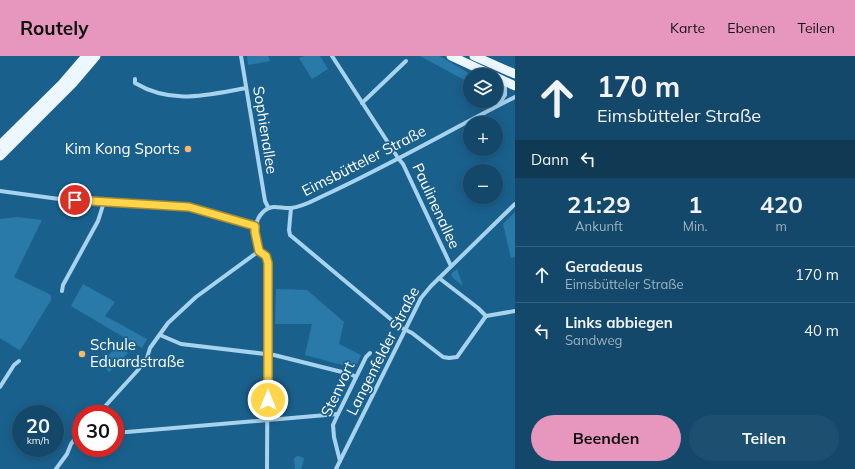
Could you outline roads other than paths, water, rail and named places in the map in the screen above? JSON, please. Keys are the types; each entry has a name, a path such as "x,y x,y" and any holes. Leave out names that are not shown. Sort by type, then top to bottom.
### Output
{"main road":[{"path":"0,145 62,84 86,56"},
{"path":"0,156 65,92 96,56"},
{"path":"451,56 477,68"},
{"path":"474,56 515,74"},
{"path":"503,80 515,86"}],"street":[{"name":"Sophienallee","path":"241,56 265,201 268,207"},
{"name":"Paulinenallee","path":"332,56 405,167 451,266"},
{"path":"362,102 406,61"},
{"path":"135,80 135,83 147,90 176,97 246,88"},
{"path":"503,82 506,86 503,98"},
{"name":"Eimsbütteler Straße","path":"503,103 515,97"},
{"name":"Eimsbütteler Straße","path":"268,207 275,206 291,208 300,206 347,185 494,108"},
{"path":"0,191 59,199 189,207 255,226"},
{"path":"62,292 63,285 98,221 104,202"},
{"name":"Langenfelder Straße","path":"336,469 421,298 451,266 515,204"},
{"path":"267,469 268,263 266,256 259,251 255,226 263,211 268,207"},
{"path":"291,208 288,230 290,235 400,328 412,333 443,357 457,357 486,316 515,311"},
{"path":"106,405 138,370 147,358 150,348 168,323 180,311 214,284 259,251"},
{"path":"439,278 486,316"},
{"path":"160,335 181,344 267,353 350,374 356,377"},
{"name":"Stenvort","path":"340,461 334,437 333,425 366,357 370,353"},
{"path":"0,387 14,365 19,361"},
{"path":"124,432 338,414"},
{"path":"56,469 67,454 72,443"}],"place":[{"name":"Kim Kong Sports","path":"188,149"},
{"name":"Schule Eduardstraße","path":"82,354"}]}
